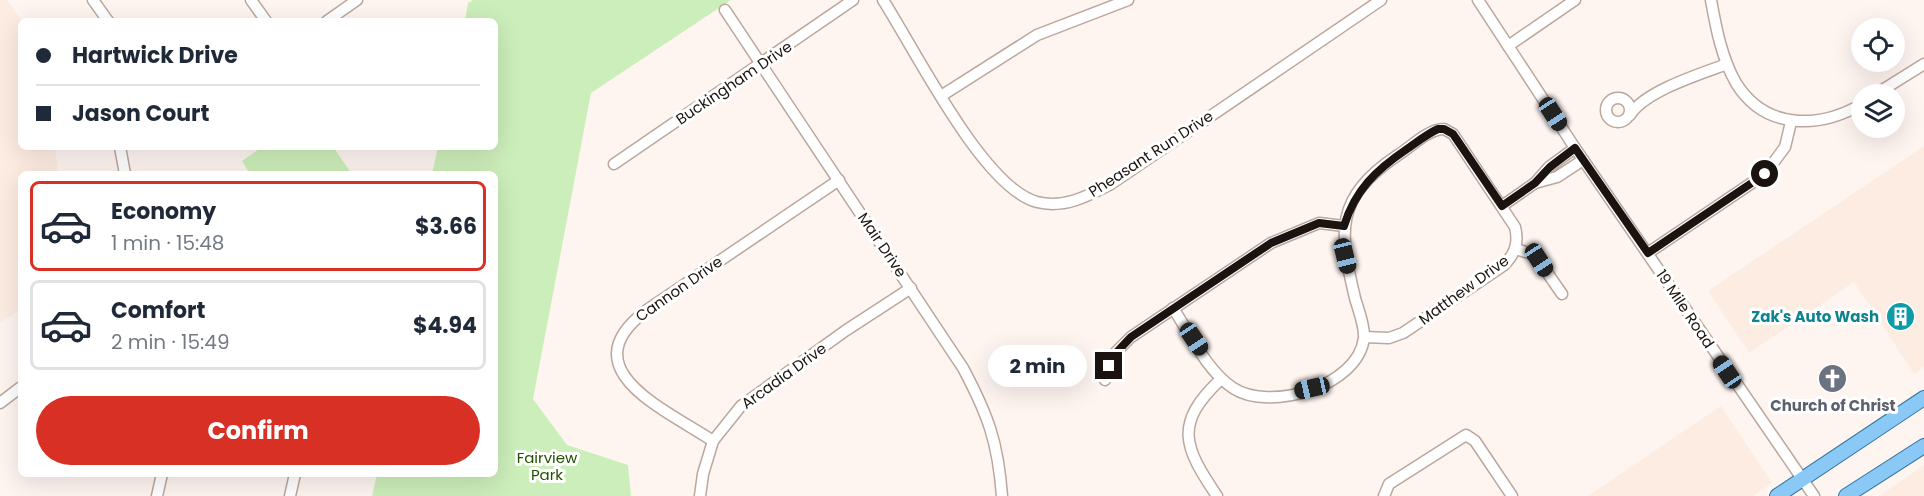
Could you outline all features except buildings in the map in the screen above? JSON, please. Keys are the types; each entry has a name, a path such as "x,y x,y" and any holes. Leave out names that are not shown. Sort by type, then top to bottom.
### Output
{"main road":[{"path":"1778,496 1924,398"},
{"path":"1846,496 1924,446"}],"street":[{"path":"93,0 106,18"},
{"path":"251,0 264,18"},
{"path":"331,18 357,0"},
{"name":"Buckingham Drive","path":"614,164 853,0"},
{"name":"Pheasant Run Drive","path":"883,0 940,96 991,168 1014,191 1038,202 1074,201 1111,184 1381,0"},
{"path":"940,96 1037,35 1128,0"},
{"name":"19 Mile Road","path":"1478,0 1583,160 1814,496"},
{"path":"1508,46 1575,0"},
{"path":"1711,0 1727,64 1737,84 1750,101 1791,122 1821,122 1851,109"},
{"name":"Mair Drive","path":"725,10 963,368 986,413 997,447 1002,496"},
{"path":"1640,103 1618,98 1611,100 1607,106 1607,114 1616,122 1624,121 1640,103 1686,79 1727,64"},
{"path":"1892,84 1924,64"},
{"path":"1626,100 1630,107 1630,115"},
{"path":"1648,253 1765,174 1785,147 1791,122"},
{"path":"1173,308 1221,379 1251,397 1265,398 1327,384 1352,364 1364,337 1345,256 1344,226 1352,203 1382,166 1438,129 1444,129 1453,134 1502,206 1535,183 1550,167 1575,148"},
{"path":"121,150 124,171"},
{"path":"1535,183 1557,177 1583,160"},
{"name":"Cannon Drive","path":"713,441 650,399 623,377 616,360 617,345 624,331 647,310 838,180"},
{"name":"Matthew Drive","path":"1364,337 1389,338 1403,333 1504,265 1516,249 1517,237 1515,227 1502,206"},
{"path":"1105,380 1115,354 1124,343 1271,243 1319,223 1344,226"},
{"path":"1516,249 1539,260 1562,294"},
{"name":"Arcadia Drive","path":"700,496 703,474 713,441 727,420 754,395 911,288"},
{"path":"1217,496 1191,455 1190,430 1196,406 1221,379"},
{"path":"0,403 18,389"},
{"path":"1384,496 1389,484 1466,435 1475,441 1512,496"},
{"path":"157,496 161,477"},
{"path":"290,496 295,477"}],"shaded area":[{"path":"0,0 7,0 20,18 18,18 18,150 55,150 58,171 18,171 18,311 0,323"},
{"path":"1924,146 1924,367 1914,374 1854,282 1749,353 1708,291"},
{"path":"1721,406 1772,483 1753,496 1588,496"},
{"path":"1924,465 1924,496 1879,496"}],"green space":[{"name":"Fairview Park","path":"473,0 731,0 591,93 533,399 567,445 628,465 631,496 372,496 376,477 498,477 498,171 433,171 437,150 498,150 498,18 466,18 468,3"},
{"path":"258,150 335,150 350,171 248,171 242,161"}],"place":[{"name":"Zak's Auto Wash","path":"1900,317"},
{"name":"Church of Christ","path":"1833,379"}],"route":[{"path":"1109,366 1115,354 1131,337 1262,248 1310,225 1329,223 1344,226 1352,203 1370,178 1382,166 1438,129 1449,130 1453,134 1502,206 1535,183 1546,170 1575,148 1648,253 1765,174"}]}
